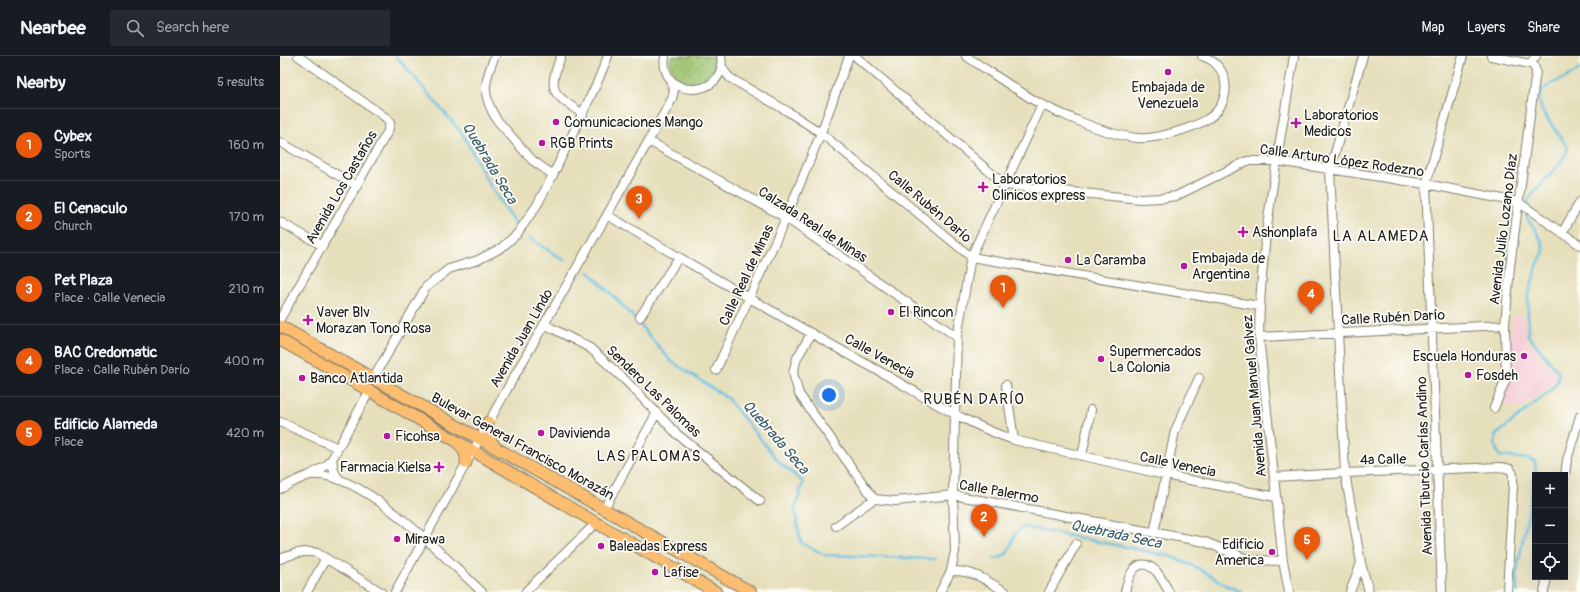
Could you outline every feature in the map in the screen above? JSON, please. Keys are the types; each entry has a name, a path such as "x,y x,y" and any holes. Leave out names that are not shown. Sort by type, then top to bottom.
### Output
{"main road":[{"name":"Bulevar General Francisco Morazán","path":"280,326 751,592"},
{"name":"Bulevar General Francisco Morazán","path":"280,340 370,390 458,443 716,592"},
{"path":"465,431 474,431 482,428 488,422"},
{"path":"488,422 489,440 495,448"},
{"path":"458,443 464,450 466,463"}],"street":[{"name":"Avenida Los Castaños","path":"280,319 388,131 390,123 385,117 298,56"},
{"path":"495,56 487,75 486,85 488,104 497,120 532,160 553,175"},
{"path":"562,56 553,79 555,92 565,102 583,114"},
{"path":"373,379 426,287 449,269 478,260 501,248 516,234 533,211 553,175 583,114 598,83 608,56"},
{"path":"665,56 666,70 674,90 672,99"},
{"path":"672,99 679,93 704,88 710,84 716,78 721,65 721,56"},
{"name":"Calle Real de Minas","path":"716,370 786,218 821,133 849,56"},
{"path":"855,56 1004,185"},
{"path":"966,56 1042,105 1087,125 1112,133 1137,138 1158,137 1199,124 1210,118 1218,110 1223,100 1226,80 1216,64 1202,56"},
{"name":"Avenida Juan Manuel Galvez","path":"1289,592 1283,561 1259,337 1259,306 1263,254 1294,56"},
{"path":"1363,56 1330,170 1344,473 1368,592"},
{"name":"Avenida Tiburcio Carías Andino","path":"1442,592 1426,184 1463,56"},
{"path":"1491,56 1530,64 1536,56"},
{"name":"Avenida Julio Lozano Díaz","path":"1494,408 1506,379 1505,325 1510,267 1524,206 1536,77 1534,66 1530,64"},
{"name":"Calle Rubén Darío","path":"721,65 730,78 787,111 821,133 971,257 1259,306"},
{"path":"716,78 730,78"},
{"path":"671,80 688,90"},
{"name":"Avenida Juan Lindo","path":"395,592 479,438 672,99"},
{"path":"940,592 951,570 956,551 953,495 957,337 971,257 1042,105"},
{"name":"Calzada Real de Minas","path":"649,141 786,218 957,337"},
{"path":"280,142 357,186"},
{"name":"Calle Arturo López Rodezno","path":"1004,185 1140,199 1162,198 1176,196 1247,161 1277,161 1426,184 1524,206 1580,245"},
{"path":"1562,233 1580,202"},
{"name":"Calle Venecia","path":"607,215 811,334 998,435 1165,475 1276,497"},
{"path":"280,222 323,246"},
{"path":"640,317 679,258"},
{"name":"Sendero Las Palomas","path":"544,324 590,348 677,434 760,501"},
{"name":"Calle Rubén Darío","path":"1259,337 1505,325"},
{"path":"811,334 797,358 793,373 799,394 874,499 836,526"},
{"path":"1154,533 1175,431 1199,378"},
{"path":"1006,385 1014,440"},
{"path":"280,489 327,465 332,459 370,390"},
{"path":"1082,456 1091,410"},
{"path":"604,509 656,414"},
{"path":"1565,472 1567,460 1580,416"},
{"path":"280,422 338,448"},
{"path":"332,459 334,471 338,478"},
{"name":"4a Calle","path":"1274,477 1500,467 1510,469 1513,474 1507,592"},
{"path":"310,475 338,478 380,501 424,538 482,592"},
{"name":"Calle Palermo","path":"874,499 896,501 953,495 1205,542 1249,560 1283,561"},
{"path":"525,592 596,523"},
{"path":"1049,592 1076,544"},
{"path":"280,559 300,552 308,551 317,553 381,592"},
{"path":"307,592 326,558"},
{"path":"1350,592 1361,562"},
{"path":"1125,592 1129,577 1134,569 1141,564 1148,565 1157,572 1169,592"},
{"path":"951,570 963,570 976,574 1006,592"},
{"path":"1544,592 1546,580"}],"shaded area":[{"name":"Escuela Honduras","path":"1513,316 1523,316 1526,340 1556,373 1553,384 1521,408 1500,403"}],"green space":[{"path":"671,56 716,56 715,68 710,76 703,82 684,82 677,77 672,68"}],"waterway":[{"name":"Quebrada Seca","path":"396,56 462,133 489,184 517,227"},
{"path":"1527,205 1532,194 1553,172 1565,156 1568,148 1542,111 1540,101 1541,93 1552,84 1567,77 1580,68"},
{"path":"1527,210 1527,219 1542,242 1544,251 1537,266 1528,296 1528,335 1559,373 1557,382 1550,391 1496,435 1495,444 1500,456 1528,459 1535,462 1536,472"},
{"path":"529,238 565,261"},
{"name":"Quebrada Seca","path":"589,272 628,311 671,361 727,398 779,462 803,482 795,510 801,543 825,555 935,559"},
{"path":"1517,592 1516,575 1532,493"},
{"name":"Quebrada Seca","path":"994,559 1002,557 1007,553 1015,534 1025,527 1170,556 1198,568 1229,587 1242,592"}],"place":[{"name":"Embajada de Venezuela","path":"1168,72"},
{"name":"Comunicaciones Mango","path":"556,122"},
{"name":"Laboratorios Medicos","path":"1296,123"},
{"name":"RGB Prints","path":"542,143"},
{"name":"Laboratorios Clinicos express","path":"983,187"},
{"name":"Pet Plaza","path":"639,219"},
{"name":"Ashonplafa","path":"1243,232"},
{"name":"La Caramba","path":"1068,260"},
{"name":"Embajada de Argentina","path":"1184,266"},
{"name":"Cybex","path":"1003,308"},
{"name":"El Rincon","path":"891,312"},
{"name":"BAC Credomatic","path":"1311,314"},
{"name":"Vaver Blv Morazan Tono Rosa","path":"308,320"},
{"name":"Escuela Honduras","path":"1524,356"},
{"name":"Supermercados La Colonia","path":"1101,359"},
{"name":"Fosdeh","path":"1468,375"},
{"name":"Banco Atlantida","path":"302,378"},
{"name":"Davivienda","path":"541,433"},
{"name":"Ficohsa","path":"387,436"},
{"name":"Farmacia Kielsa","path":"439,467"},
{"name":"El Cenaculo","path":"984,537"},
{"name":"Mirawa","path":"397,539"},
{"name":"Baleadas Express","path":"601,546"},
{"name":"Edificio America","path":"1272,552"},
{"name":"Edificio Alameda","path":"1307,560"},
{"name":"Lafise","path":"655,572"}],"district":[{"name":"LA ALAMEDA","path":"1381,236"},
{"name":"RUBÉN DARÍO","path":"974,399"},
{"name":"LAS PALOMAS","path":"649,456"}]}
